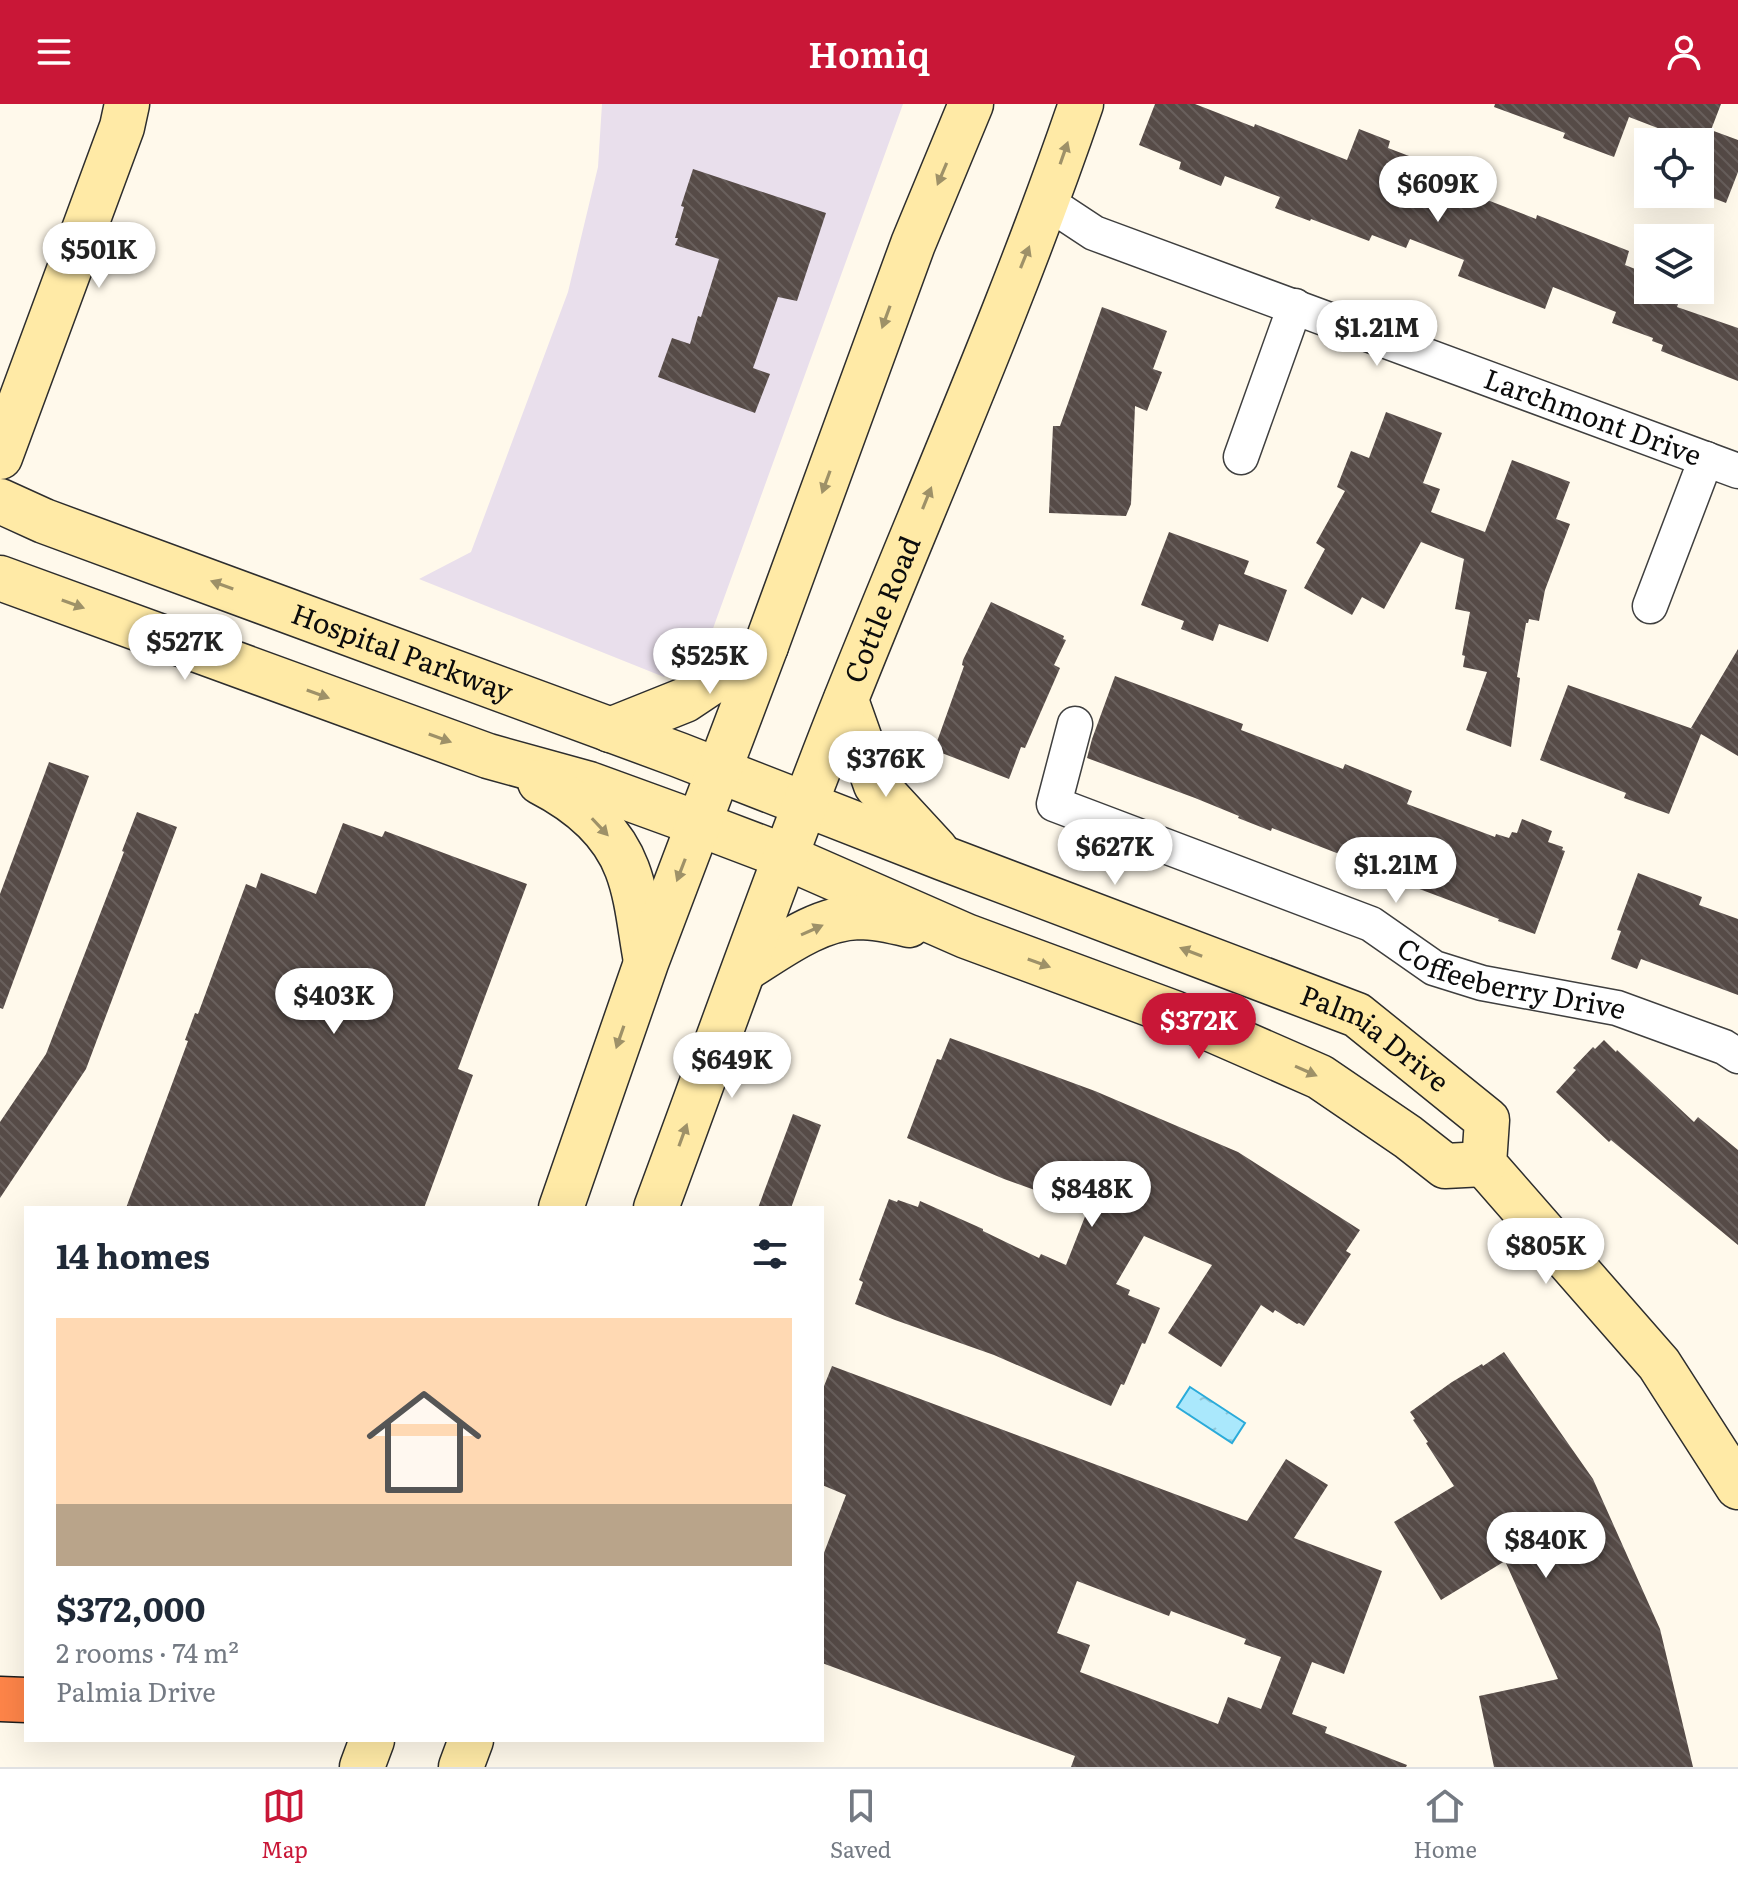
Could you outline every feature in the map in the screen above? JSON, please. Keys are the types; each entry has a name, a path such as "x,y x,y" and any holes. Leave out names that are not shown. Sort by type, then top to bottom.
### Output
{"highway":[{"path":"0,1699 24,1700"}],"street":[{"path":"0,457 122,127 127,104"},
{"path":"562,1206 646,963 913,244 971,104"},
{"name":"Cottle Road","path":"657,1206 846,700 1047,202 1081,104"},
{"name":"Larchmont Drive","path":"1047,202 1094,233 1738,471"},
{"path":"1241,457 1295,306"},
{"path":"1650,606 1706,459"},
{"name":"Hospital Parkway","path":"0,501 44,521 806,805"},
{"path":"0,578 488,756 589,784 786,857"},
{"path":"610,730 685,700 766,646"},
{"path":"846,700 876,785 943,858"},
{"name":"Coffeeberry Drive","path":"1075,724 1054,804 1371,924 1434,968 1482,983 1617,1008 1724,1047 1738,1056"},
{"path":"488,756 559,792 608,835 626,866 635,897 646,963"},
{"name":"Palmia Drive","path":"786,857 966,936 1174,1013 1320,1077 1445,1166 1484,1164 1487,1120 1357,1015 806,805"},
{"path":"745,969 794,938 832,921 858,917 889,920 966,936"},
{"path":"1484,1164 1659,1364 1738,1487"},
{"path":"362,1767 371,1742"},
{"path":"461,1767 470,1742"}],"shaded area":[{"path":"602,104 903,104 711,634 664,677 419,579 471,552 568,292 598,167"}],"water":[{"path":"1190,1387 1245,1423 1232,1443 1177,1407"}],"building":[{"path":"1155,104 1195,104 1347,160 1359,129 1390,141 1388,148 1438,167 1433,179 1629,251 1625,265 1634,269 1634,304 1678,304 1677,307 1738,328 1738,381 1661,351 1663,345 1652,341 1653,338 1612,323 1616,312 1553,287 1545,309 1458,276 1464,260 1410,239 1406,248 1372,235 1369,241 1310,221 1275,208 1280,197 1225,176 1221,186 1179,169 1181,162 1139,145"},
{"path":"1495,104 1721,104 1712,128 1658,128 1629,117 1614,157 1563,138 1565,133 1494,107"},
{"path":"1714,131 1738,140 1738,172 1726,203 1714,198"},
{"path":"693,169 826,213 797,301 778,297 753,368 770,374 755,413 658,377 672,338 690,344 719,259 675,245 684,207 681,206"},
{"path":"1102,307 1167,331 1153,369 1162,372 1147,411 1135,406 1131,504 1126,516 1049,513 1053,426 1060,426"},
{"path":"1386,412 1442,433 1423,483 1440,489 1431,512 1485,532 1512,460 1570,482 1556,519 1570,524 1545,590 1539,621 1529,619 1526,623 1517,677 1520,678 1511,747 1466,730 1487,672 1463,667 1465,656 1462,655 1470,612 1455,609 1464,559 1421,542 1384,609 1362,597 1352,615 1304,588 1325,549 1316,543 1345,491 1337,487 1351,451 1369,458"},
{"path":"1169,532 1249,561 1244,574 1287,590 1268,642 1219,624 1213,641 1181,629 1184,621 1141,605"},
{"path":"991,602 1064,636 1066,640 1054,665 1060,668 1025,748 1021,747 1009,779 934,750 964,666 963,660"},
{"path":"1738,649 1738,756 1701,734 1669,814 1624,798 1626,793 1540,760 1568,685 1693,729"},
{"path":"1115,676 1243,724 1241,730 1343,769 1345,764 1412,791 1407,804 1495,837 1496,834 1509,838 1512,832 1517,833 1522,819 1552,831 1548,842 1563,847 1565,851 1535,934 1345,861 1347,857 1272,828 1271,831 1195,798 1087,758"},
{"path":"49,762 89,776 3,1009 0,1008 0,894"},
{"path":"137,812 177,827 86,1069 0,1198 0,1122 46,1054"},
{"path":"343,823 382,837 385,831 527,884 458,1069 473,1075 425,1206 127,1206 188,1041 185,1040 195,1013 198,1014 246,884 256,888 261,873 316,894"},
{"path":"1638,873 1702,897 1699,905 1738,919 1738,995 1641,959 1637,969 1611,959 1621,931 1617,930"},
{"path":"950,1038 1095,1091 1238,1152 1360,1230 1346,1251 1351,1254 1304,1326 1261,1305 1221,1367 1168,1333 1212,1265 1144,1236 1116,1284 1130,1290 1128,1295 1160,1308 1145,1344 1142,1343 1111,1406 994,1355 855,1304 863,1282 859,1280 889,1199 918,1207 920,1201 1039,1258 1041,1254 1066,1265 1086,1214 1053,1200 1054,1197 907,1138 937,1059 941,1060"},
{"path":"1604,1040 1694,1122 1698,1117 1738,1150 1738,1245 1611,1140 1609,1142 1556,1092 1576,1070 1573,1068"},
{"path":"793,1114 821,1125 792,1206 759,1206"},
{"path":"1504,1352 1593,1479 1660,1629 1693,1767 1494,1767 1479,1696 1558,1679 1505,1561 1441,1600 1394,1522 1454,1486 1410,1412 1452,1382"},
{"path":"832,1366 1247,1521 1286,1459 1328,1485 1294,1538 1382,1571 1344,1674 1312,1662 1292,1714 1327,1727 1325,1733 1407,1765 1071,1767 1075,1756 824,1664 824,1553 846,1495 824,1486 824,1386","holes":["1077,1581 1169,1616 1171,1611 1246,1639 1244,1644 1281,1657 1261,1709 1228,1697 1218,1724 1080,1672 1090,1645 1057,1633"]}]}
